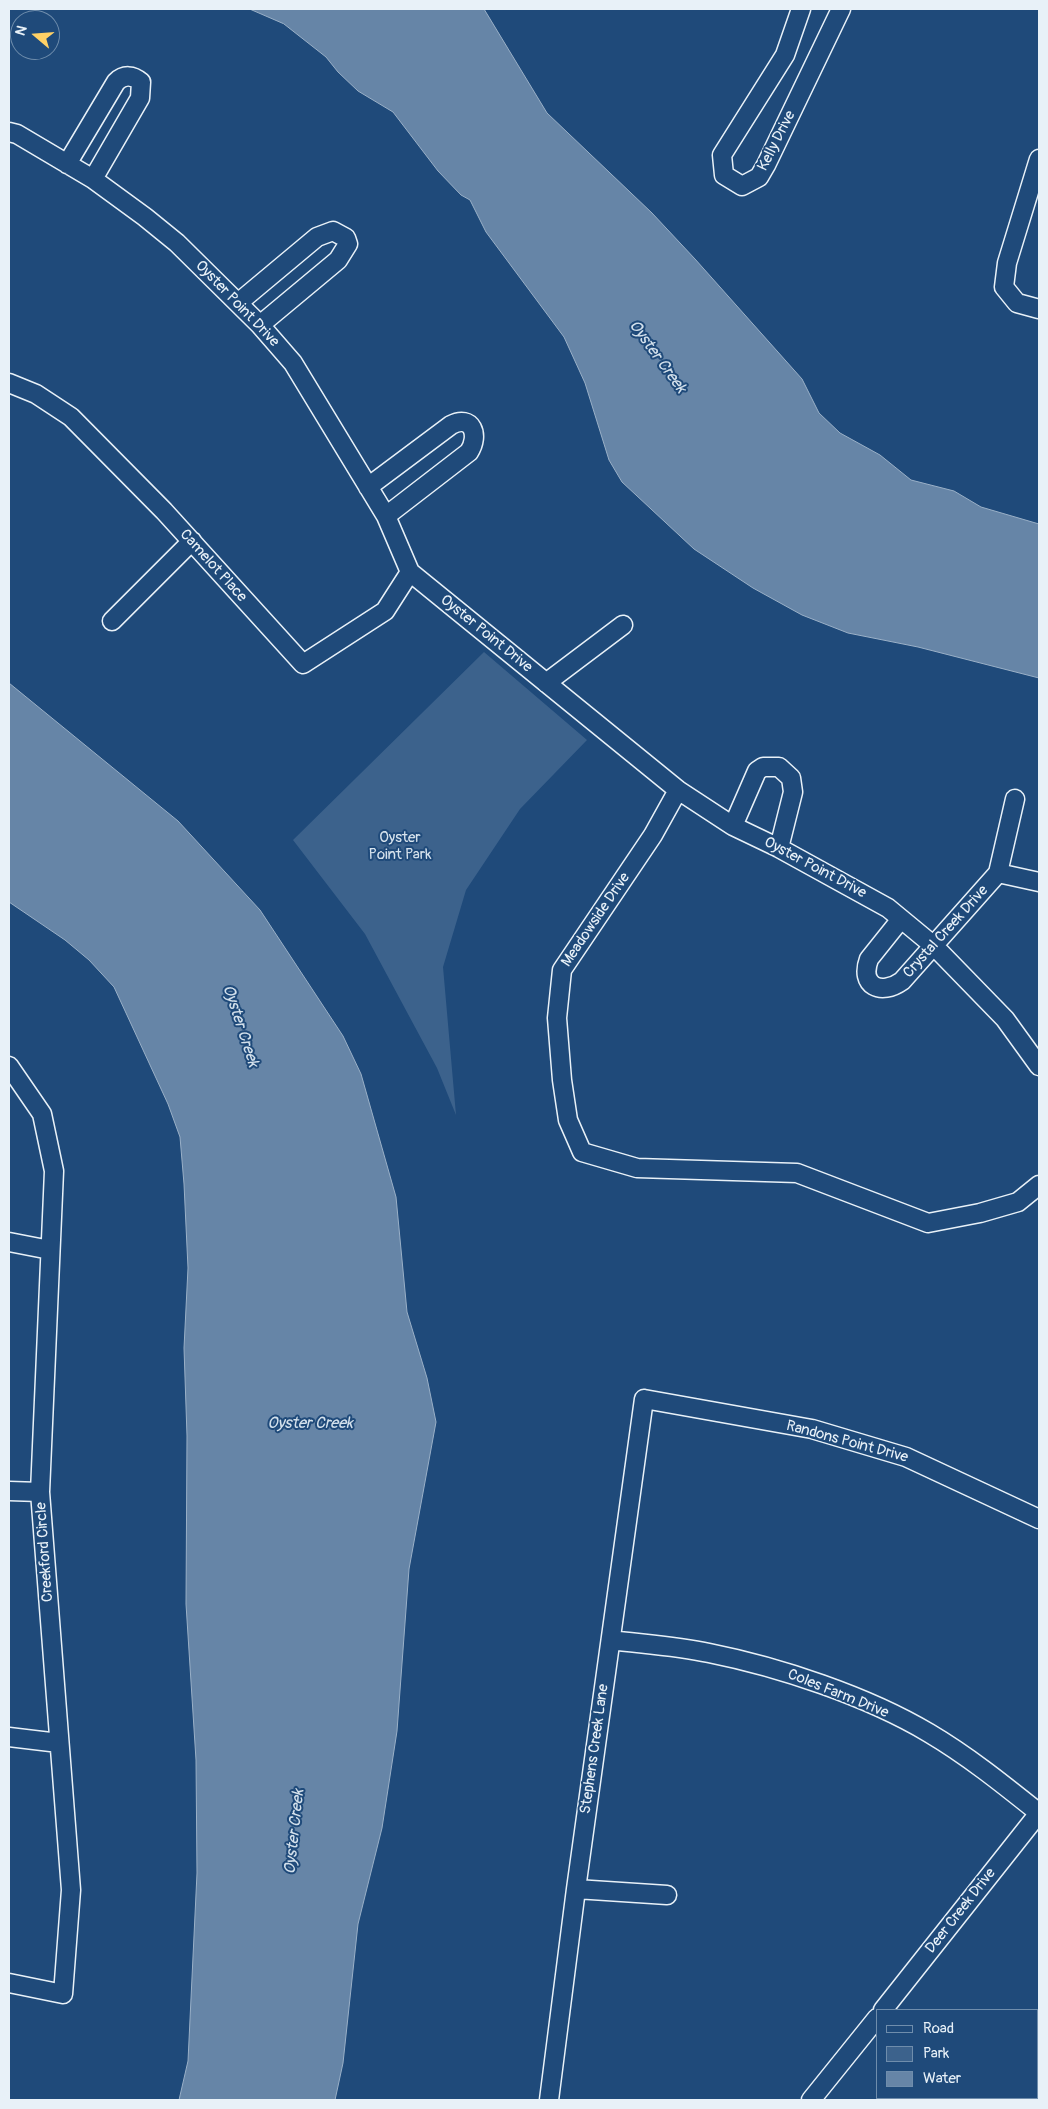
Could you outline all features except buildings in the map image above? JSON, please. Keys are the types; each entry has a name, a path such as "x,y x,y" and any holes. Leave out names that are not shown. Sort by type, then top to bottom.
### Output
{"street":[{"name":"Kelly Drive","path":"801,9 785,55 722,154 724,175 742,186 759,176 766,165 841,9"},
{"path":"67,164 116,82 120,78 128,76 136,78 141,82 140,98 93,179"},
{"name":"Oyster Point Drive","path":"9,132 17,134 93,179 177,243 260,325 293,362 386,516 410,572 678,790 734,826 779,848 888,908 934,946 1005,1019 1039,1066"},
{"path":"1039,159 1007,263 1004,287 1017,303 1039,309"},
{"path":"238,303 317,237 333,231 346,238 348,244 338,260 260,325"},
{"name":"Camelot Place","path":"10,386 36,394 71,417 164,510 303,664 386,611 410,572"},
{"path":"368,487 451,425 458,421 465,422 471,426 475,437 469,452 386,516"},
{"path":"112,621 192,541"},
{"path":"546,683 624,625"},
{"path":"734,826 757,771 763,767 778,767 791,778 793,792 779,848"},
{"name":"Meadowside Drive","path":"678,790 653,836 562,970 557,1018 568,1120 582,1152 638,1168 797,1173 928,1223 980,1213 1018,1202 1039,1185"},
{"path":"998,873 1015,799"},
{"name":"Crystal Creek Drive","path":"901,919 869,959 865,974 868,981 878,988 892,988 902,981 998,873 1039,882"},
{"name":"Creekford Circle","path":"9,1066 42,1114 54,1171 40,1492 71,1890 63,1994 9,1983"},
{"path":"9,1242 50,1250"},
{"name":"Randons Point Drive","path":"644,1399 812,1429 906,1456 1039,1519"},
{"name":"Stephens Creek Lane","path":"549,2100 576,1889 644,1399"},
{"path":"9,1491 40,1492"},
{"name":"Coles Farm Drive","path":"611,1640 708,1653 783,1672 867,1703 928,1732 989,1773 1039,1813"},
{"path":"9,1737 59,1743"},
{"name":"Deer Creek Drive","path":"883,2009 1039,1813"},
{"path":"576,1889 666,1895"},
{"path":"811,2100 876,2019"}],"green space":[{"name":"Oyster Point Park","path":"484,652 587,740 520,809 466,890 443,967 456,1115 437,1068 365,934 293,840"}],"water":[{"name":"Oyster Creek","path":"250,9 484,9 547,113 652,213 695,259 802,379 819,413 840,433 880,455 911,480 954,491 981,507 1039,524 1039,678 918,647 848,633 802,615 753,588 694,549 622,482 609,460 585,383 564,337 486,232 470,200 461,195 438,171 393,112 358,91 338,72 326,57 284,24"},
{"name":"Oyster Creek","path":"9,683 178,821 260,910 343,1036 361,1074 396,1197 407,1312 427,1378 436,1422 409,1569 397,1731 382,1828 358,1924 343,2063 335,2100 179,2100 188,2061 197,1873 196,1760 186,1604 187,1436 184,1348 188,1268 180,1137 168,1104 114,987 89,960 65,940 9,902"}]}
